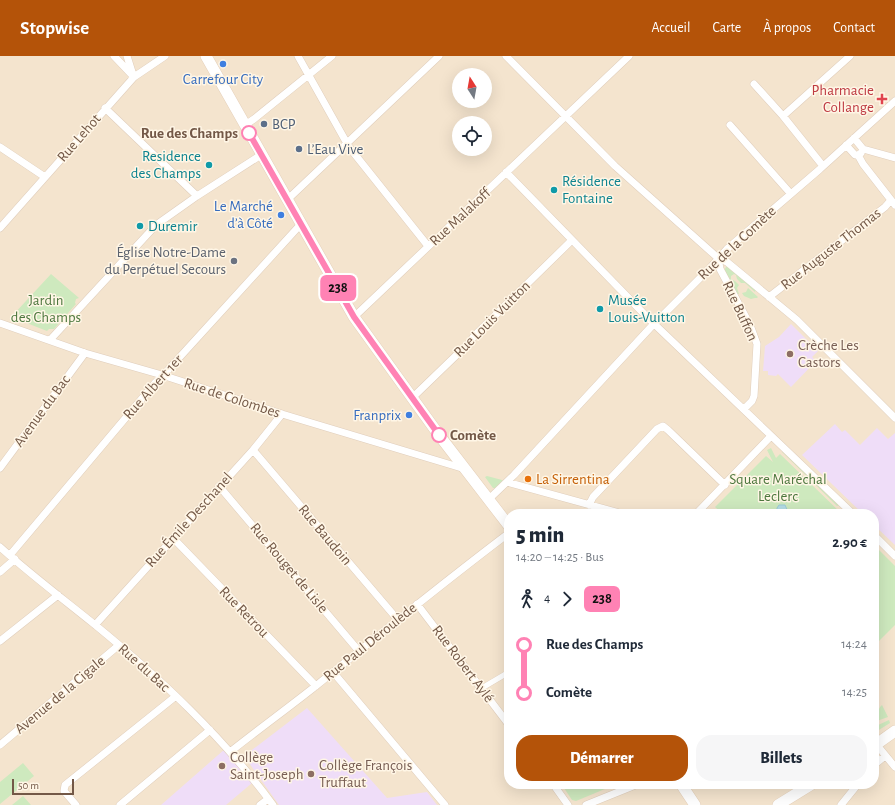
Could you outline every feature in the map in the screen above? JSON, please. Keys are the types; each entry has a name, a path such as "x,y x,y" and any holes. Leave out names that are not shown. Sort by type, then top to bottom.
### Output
{"main road":[{"path":"206,56 354,317 412,398 504,519"},
{"path":"879,742 895,731"},
{"path":"684,789 695,805"},
{"path":"778,805 804,789"}],"street":[{"path":"114,56 134,77"},
{"path":"127,56 134,77"},
{"name":"Rue Lehot","path":"0,228 134,77 165,56"},
{"path":"298,56 347,142 428,246"},
{"path":"245,125 332,56"},
{"path":"288,199 331,160 347,142 439,56"},
{"path":"506,56 615,166 718,258 727,262 810,332 895,418"},
{"name":"Rue Malakoff","path":"354,317 629,56"},
{"path":"783,116 850,56"},
{"path":"754,84 783,116 823,166"},
{"name":"Rue de la Comète","path":"489,499 507,482 718,258 895,101"},
{"path":"105,108 197,196"},
{"path":"730,125 791,194"},
{"path":"854,138 863,164 893,203"},
{"path":"846,145 855,155 860,152 895,158"},
{"path":"0,147 45,177"},
{"path":"50,340 156,225 197,196 261,155"},
{"path":"506,172 655,324 848,509"},
{"name":"Rue Auguste Thomas","path":"769,297 885,207 893,203"},
{"name":"Rue Albert 1er","path":"0,572 155,383 301,224"},
{"name":"Rue Louis Vuitton","path":"412,398 572,240"},
{"name":"Rue Buffon","path":"718,258 720,269 750,325 757,344 754,396 752,401 744,409"},
{"name":"Rue de Colombes","path":"0,323 85,353 466,470"},
{"name":"Avenue du Bac","path":"0,468 85,353"},
{"name":"Rue Émile Deschanel","path":"95,625 253,450 282,414"},
{"path":"589,505 593,498 641,446 657,429 663,426 725,485"},
{"path":"701,509 771,436"},
{"name":"Rue Baudoin","path":"253,450 398,620"},
{"path":"507,482 604,509"},
{"name":"Rue Rouget de Lisle","path":"219,486 358,650"},
{"name":"Rue Paul Déroulède","path":"230,752 316,686 358,650 504,537"},
{"name":"Rue Retrou","path":"173,538 316,686"},
{"path":"879,540 895,556"},
{"name":"Rue du Bac","path":"0,547 119,645 176,696 230,752 273,805"},
{"path":"0,641 58,595"},
{"name":"Rue Robert Aylé","path":"417,604 504,717"},
{"name":"Avenue de la Cigale","path":"0,745 119,645"},
{"path":"333,672 445,805"},
{"path":"482,688 504,675"},
{"path":"76,805 64,791 65,785 176,696"},
{"path":"120,805 210,730"},
{"path":"879,749 895,767"},
{"path":"879,761 885,756"},
{"path":"557,789 568,805"},
{"path":"586,805 626,789"},
{"path":"841,805 854,789"},
{"path":"260,805 268,799"}],"shaded area":[{"path":"0,56 895,56 895,805 0,805"},
{"name":"Crèche Les Castors","path":"791,324 818,351 812,357 816,361 791,387 778,374 776,376 768,375 768,371 763,371 765,346 779,337"},
{"path":"835,424 842,432 845,430 860,445 877,428 888,439 895,433 895,545 879,530 879,509 858,509 802,455"},
{"name":"Collège François Truffaut","path":"307,708 387,798 427,792 437,805 279,805 244,756"},
{"name":"Collège Saint-Joseph","path":"225,749 252,783 226,805 161,805"}],"green space":[{"path":"729,266 756,289 755,292 745,283 741,283 734,274 731,276 731,279 739,285 737,288 739,294 737,294 724,271 726,267"},
{"name":"Jardin des Champs","path":"51,274 79,298 76,299 76,304 54,329 49,329 47,331 19,320 13,315"},
{"path":"748,288 758,297 757,298 751,299 744,296 742,293 746,292"},
{"name":"Square Maréchal Leclerc","path":"771,448 776,458 780,454 837,509 717,509 715,507 766,456 773,462 767,450"},
{"path":"783,450 839,505 837,506 782,452"},
{"path":"487,476 503,481 496,488 493,488 485,477"},
{"path":"879,550 895,566 895,625 879,641"},
{"path":"882,705 888,717 879,720 879,709"},
{"path":"889,720 890,723 879,730 879,725"},
{"path":"23,763 34,776 0,804 0,782"},
{"path":"565,789 605,789 576,801 572,800"},
{"path":"23,796 31,805 12,805"}],"water":[{"path":"779,505 785,505 787,509 777,509"}],"bus line":[{"name":"238","path":"249,133 354,317 439,435"}],"place":[{"name":"Carrefour City","path":"223,64"},
{"name":"Pharmacie Collange","path":"882,99"},
{"name":"BCP","path":"264,124"},
{"name":"Rue des Champs","path":"249,133"},
{"name":"L’Eau Vive","path":"299,149"},
{"name":"Residence des Champs","path":"209,165"},
{"name":"Résidence Fontaine","path":"554,190"},
{"name":"Le Marché d’à Côté","path":"281,215"},
{"name":"Duremir","path":"140,226"},
{"name":"Église Notre-Dame du Perpétuel Secours","path":"234,261"},
{"name":"Musée Louis-Vuitton","path":"600,309"},
{"name":"Crèche Les Castors","path":"790,354"},
{"name":"Franprix","path":"409,415"},
{"name":"Comète","path":"439,435"},
{"name":"La Sirrentina","path":"528,479"},
{"name":"Collège Saint-Joseph","path":"222,766"},
{"name":"Collège François Truffaut","path":"311,774"}]}
